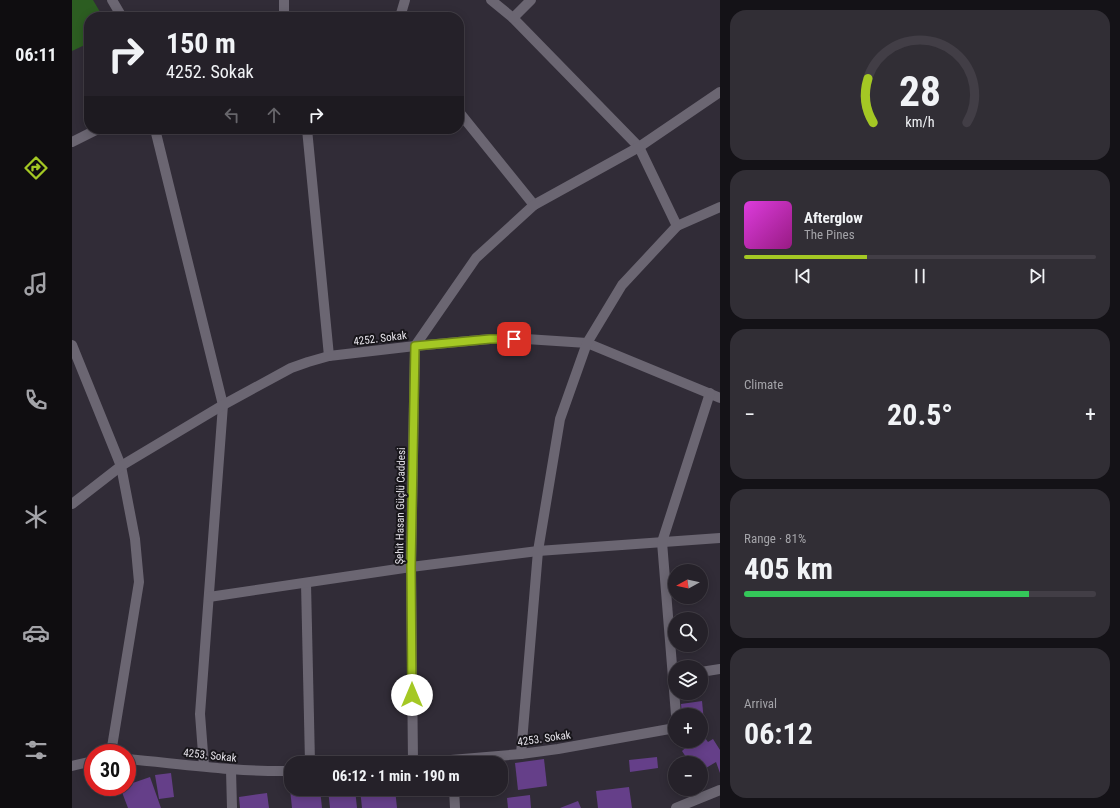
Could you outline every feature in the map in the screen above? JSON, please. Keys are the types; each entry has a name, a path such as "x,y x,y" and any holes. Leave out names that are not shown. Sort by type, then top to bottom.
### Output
{"street":[{"path":"112,0 119,12"},
{"path":"284,0 284,12"},
{"path":"401,12 405,0"},
{"path":"491,0 513,18 639,147 677,226"},
{"path":"513,18 531,0"},
{"path":"415,346 476,258 534,205 639,147 720,92"},
{"path":"464,118 534,205"},
{"path":"72,142 88,134"},
{"path":"156,134 223,404 200,714 204,766"},
{"path":"307,134 329,356"},
{"path":"521,754 538,551 560,418 587,343 622,285 677,226 720,208"},
{"name":"4252. Sokak","path":"72,504 121,466 223,404 291,368 329,356 490,339 526,338 587,343 720,398"},
{"path":"72,345 121,466 135,539 139,582 112,744"},
{"name":"Şehit Hasan Güçlü Caddesi","path":"414,756 411,567 415,346"},
{"path":"672,660 662,542 710,393"},
{"path":"209,597 411,567 538,551 720,538"},
{"path":"306,583 310,756"},
{"path":"708,671 720,669"},
{"name":"4253. Sokak","path":"501,756 592,744 668,729"},
{"name":"4253. Sokak","path":"136,760 231,770 284,770"},
{"path":"72,766 84,763"},
{"path":"231,770 232,808"},
{"path":"676,808 720,790"},
{"path":"454,796 455,808"}],"green space":[{"path":"72,0 93,0 100,12 84,12 84,45 72,51"}],"building":[{"path":"702,701 703,708 681,708 681,704"},
{"path":"713,739 720,750 720,773 716,762 708,767 708,756 685,756 682,751 685,748 708,748 708,742"},
{"path":"657,757 658,768 630,772 629,760"},
{"path":"544,759 547,786 518,790 515,763"},
{"path":"171,773 174,797 159,799 155,775"},
{"path":"150,777 161,808 128,808 123,796 136,796 136,782"},
{"path":"629,787 632,808 598,808 596,791"},
{"path":"267,793 269,808 240,808 239,797"},
{"path":"530,795 531,808 508,808 507,798"},
{"path":"291,796 321,796 322,808 292,808"},
{"path":"329,796 356,796 357,808 330,808"},
{"path":"361,796 396,796 397,808 362,808"},
{"path":"578,801 581,808 560,808"}],"route":[{"path":"412,695 411,567 415,346 490,339 514,339"}]}
